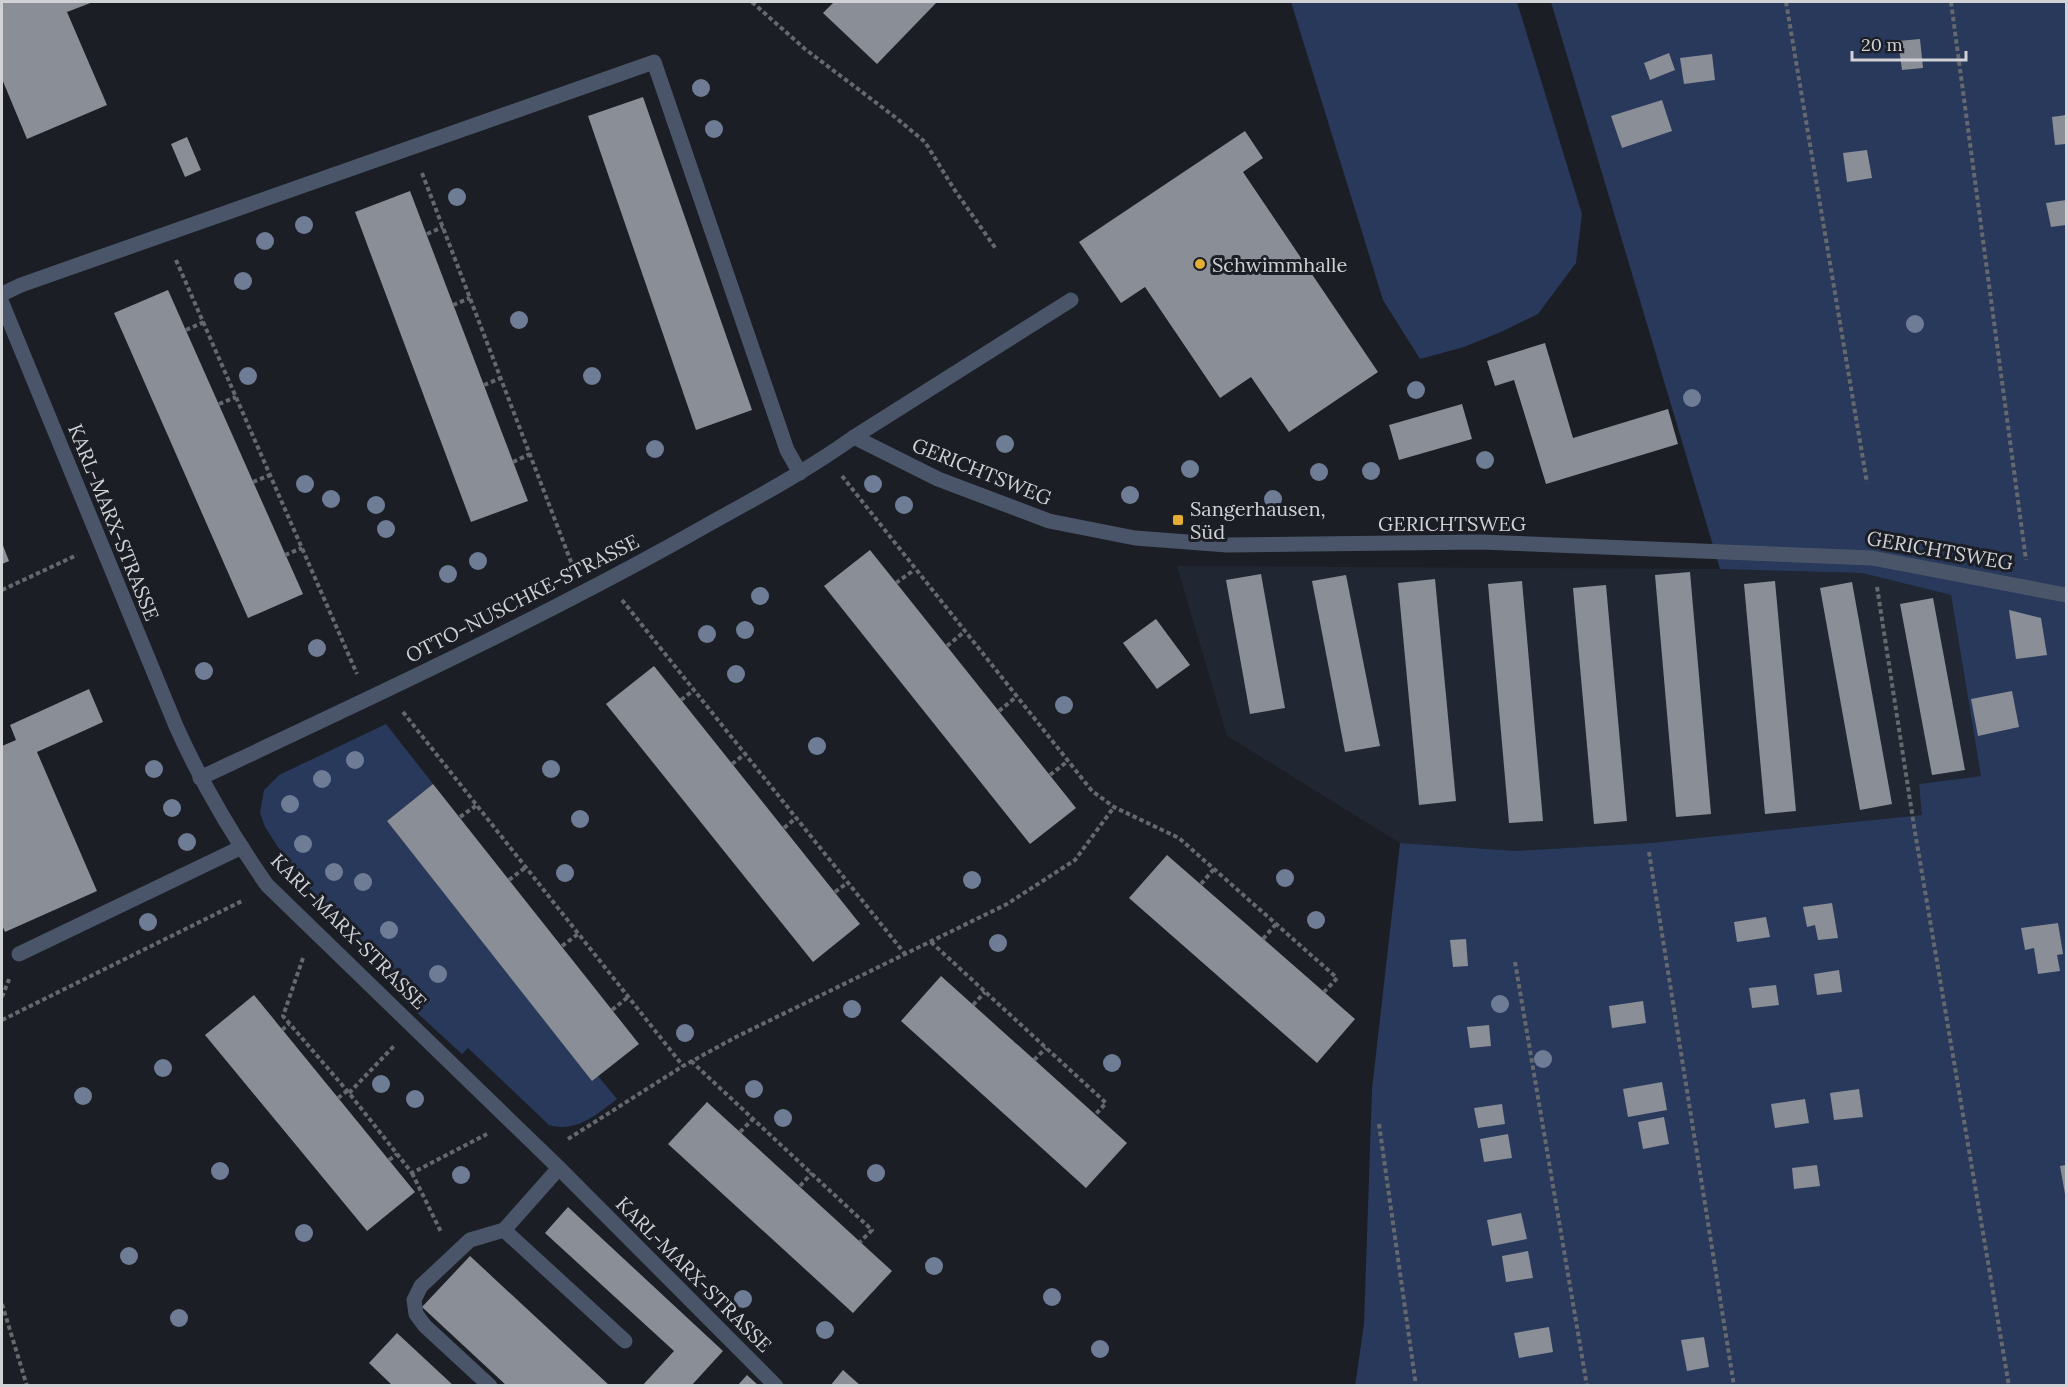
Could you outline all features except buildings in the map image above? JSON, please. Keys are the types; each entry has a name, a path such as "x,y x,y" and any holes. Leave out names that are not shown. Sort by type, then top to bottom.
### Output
{"street":[{"path":"2,294 21,285 654,62 787,450 800,472"},
{"name":"OTTO-NUSCHKE-STRASSE","path":"201,778 368,699 607,581 827,456 1071,300"},
{"name":"KARL-MARX-STRASSE","path":"2,303 176,726 201,778 267,885 559,1168 776,1386"},
{"name":"GERICHTSWEG","path":"854,437 938,479 1049,521 1135,538 1227,545 1492,543 1872,558 2067,595"},
{"path":"19,954 242,847"},
{"path":"490,1386 425,1326 416,1314 414,1300 421,1286 470,1240 504,1230 559,1168"},
{"path":"504,1230 625,1341"}],"path":[{"path":"752,2 805,49 925,142 954,189 996,249"},
{"path":"1786,2 1868,483"},
{"path":"1951,2 2029,587"},
{"path":"412,147 583,593"},
{"path":"427,234 443,227"},
{"path":"165,234 368,699"},
{"path":"453,304 470,298"},
{"path":"186,330 204,322"},
{"path":"484,385 501,378"},
{"path":"219,404 236,397"},
{"path":"513,462 530,454"},
{"path":"827,456 859,501 1092,791 1114,807 1179,838 1337,978 1324,992"},
{"path":"253,482 270,475"},
{"path":"285,555 302,548"},
{"path":"2,590 77,555"},
{"path":"1872,558 1914,826 2009,1386"},
{"path":"896,583 914,570"},
{"path":"607,581 905,954"},
{"path":"947,646 964,632"},
{"path":"386,690 683,1066"},
{"path":"681,699 694,690"},
{"path":"999,711 1016,697"},
{"path":"732,764 745,754"},
{"path":"1050,776 1068,761"},
{"path":"460,818 477,805"},
{"path":"544,1154 691,1061 1007,904 1075,860 1114,807"},
{"path":"784,828 796,818"},
{"path":"1649,852 1734,1386"},
{"path":"509,880 526,867"},
{"path":"1201,884 1214,869"},
{"path":"835,892 848,882"},
{"path":"2,1020 246,899"},
{"path":"1263,939 1276,924"},
{"path":"312,928 283,1016 348,1092 412,1173 444,1238 458,1252"},
{"path":"562,946 578,934"},
{"path":"931,942 1106,1103 1095,1115"},
{"path":"1515,962 1587,1386"},
{"path":"973,1005 985,992"},
{"path":"612,1010 628,997"},
{"path":"282,1030 289,1024"},
{"path":"338,1098 348,1092 413,1027"},
{"path":"1034,1060 1046,1048"},
{"path":"691,1061 872,1230 860,1242"},
{"path":"740,1132 753,1119"},
{"path":"412,1173 511,1122"},
{"path":"1379,1124 1416,1386"},
{"path":"389,1160 397,1154"},
{"path":"800,1186 812,1173"},
{"path":"2,1304 27,1386"}],"shaded area":[{"path":"1291,2 1517,2 1582,214 1576,263 1538,314 1464,347 1420,359 1383,300"},
{"path":"1551,2 2066,2 2066,1385 1355,1386 1364,1324 1372,1089 1400,843 1517,851 1650,843 1922,815 1919,784 1981,776 1951,595 1862,573 1720,569"},
{"path":"1177,566 1720,569 1862,573 1951,595 1981,776 1919,784 1923,815 1650,843 1516,851 1400,843 1227,736"},
{"path":"386,724 433,784 387,821 592,1080 598,1076 617,1099 577,1125 559,1127 549,1125 468,1048 462,1054 403,1000 410,989 329,914 265,827 260,813 264,790 279,775"}],"place":[{"name":"Schwimmhalle","path":"1200,264"},
{"name":"Sangerhausen, Süd","path":"1178,520"}]}
